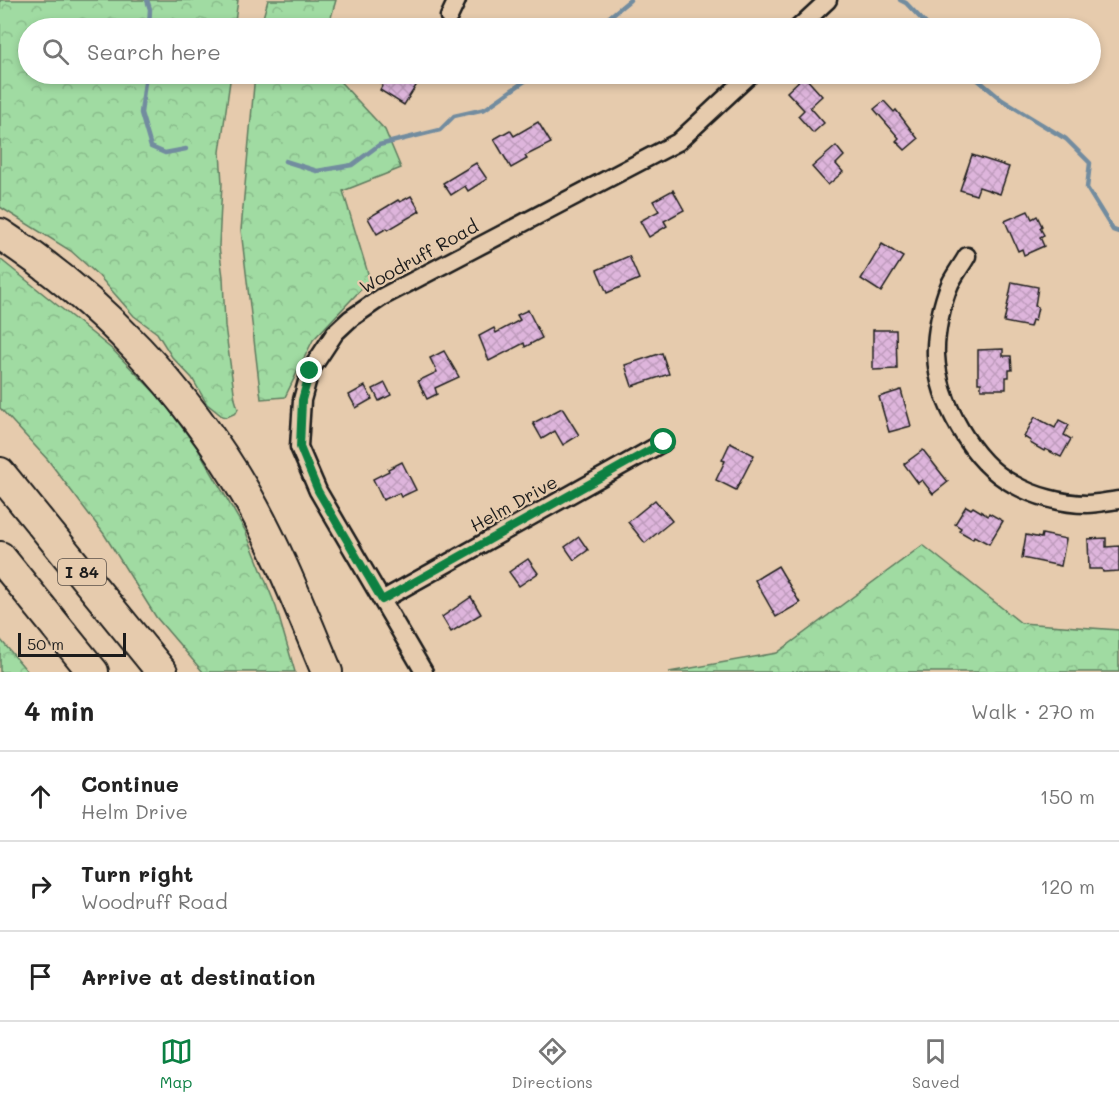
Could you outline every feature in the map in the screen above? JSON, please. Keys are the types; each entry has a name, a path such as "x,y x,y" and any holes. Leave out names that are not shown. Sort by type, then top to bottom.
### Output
{"highway":[{"path":"0,234 61,279 110,322 157,371 200,424 239,482 260,520 327,672"},
{"name":"I 84","path":"0,473 162,672"},
{"path":"0,557 93,672"}],"street":[{"path":"449,17 457,0"},
{"path":"808,18 826,1"},
{"name":"Woodruff Road","path":"424,672 318,491 300,447 302,400 310,371 335,333 382,297 678,142 740,84"},
{"path":"967,256 951,283 942,310 936,354 943,392 959,428 982,459 1011,483 1042,497 1087,504 1119,500"},
{"name":"Helm Drive","path":"382,600 664,442"}],"green space":[{"path":"0,0 238,0 235,18 18,18 18,84 230,84 220,152 222,183 219,246 225,326 238,409 236,413 227,417 222,416 207,404 192,378 172,357 157,333 134,316 99,276 71,251 0,207"},
{"path":"268,0 336,0 331,18 263,18"},
{"path":"254,84 342,84 385,130 401,168 343,191 370,280 313,340 285,397 261,399 241,230"},
{"path":"0,259 113,350 162,400 198,449 245,530 276,607 295,672 203,672 156,617 104,534 48,460 0,408"},
{"path":"923,545 1021,623 1119,630 1119,672 669,672 777,653"},
{"path":"0,639 28,672 0,672"}],"building":[{"path":"383,84 417,84 404,105 380,90"},
{"path":"796,84 811,84 822,96 810,107 824,123 813,133 798,116 804,110 787,92"},
{"path":"884,101 894,112 896,110 918,139 905,150 896,141 899,138 874,109"},
{"path":"538,122 551,143 525,156 527,159 511,168 494,139 510,130 514,136"},
{"path":"836,146 844,156 836,164 843,172 828,185 812,167"},
{"path":"972,155 1009,167 1000,194 979,187 976,195 960,190"},
{"path":"476,163 487,179 468,191 465,186 451,195 443,183"},
{"path":"673,190 684,210 664,221 667,226 649,237 640,221 659,211 653,201"},
{"path":"411,196 420,211 377,234 368,218 398,200 400,202"},
{"path":"1028,211 1032,219 1037,216 1042,226 1040,228 1044,235 1040,237 1044,246 1024,255 1022,249 1018,251 1005,221"},
{"path":"882,244 903,257 881,292 861,279"},
{"path":"629,256 639,279 607,293 597,270"},
{"path":"1012,282 1038,287 1035,306 1038,307 1035,321 1032,320 1030,327 1004,322"},
{"path":"528,310 542,338 525,347 524,343 489,361 479,336 494,328 496,333 520,320 517,315"},
{"path":"873,330 896,330 897,369 873,370"},
{"path":"1003,349 1003,356 1011,356 1012,370 1009,370 1009,377 1006,377 1006,389 981,389 981,383 978,383 978,350"},
{"path":"444,351 459,377 435,388 437,394 427,399 418,381 437,372 430,358"},
{"path":"662,353 669,374 632,386 625,365"},
{"path":"385,383 391,395 379,401 373,389"},
{"path":"365,386 372,399 356,408 349,395"},
{"path":"901,390 911,426 889,432 879,397"},
{"path":"562,408 579,435 563,445 555,431 542,439 533,423"},
{"path":"1035,417 1055,428 1059,420 1069,425 1064,435 1071,439 1061,457 1045,449 1044,451 1024,437"},
{"path":"730,443 754,455 736,490 716,480"},
{"path":"923,450 948,482 933,494 922,480 918,483 904,464"},
{"path":"402,462 416,490 401,497 399,493 383,500 373,479"},
{"path":"655,500 672,521 645,543 628,522"},
{"path":"966,506 971,509 973,507 988,516 989,513 1003,521 989,544 959,531 961,528 955,524"},
{"path":"1042,534 1066,539 1061,566 1022,558 1026,535 1041,538"},
{"path":"579,537 588,550 574,560 565,547"},
{"path":"1106,538 1106,547 1119,546 1119,571 1103,572 1102,569 1089,569 1088,539"},
{"path":"528,559 538,573 519,586 509,572"},
{"path":"778,566 800,603 776,617 755,580"},
{"path":"471,597 481,614 451,632 442,617"}],"waterway":[{"path":"147,0 150,18"},
{"path":"608,18 630,0"},
{"path":"900,0 920,18"},
{"path":"145,84 141,113 151,147 165,153 186,149"},
{"path":"285,161 317,171 352,165 379,145 440,130 454,116 485,109 521,84"},
{"path":"983,84 1002,100 1066,139 1090,163 1087,188 1113,230 1119,232"}],"route":[{"path":"310,371 302,400 300,447 318,491 382,600 664,442"}]}
